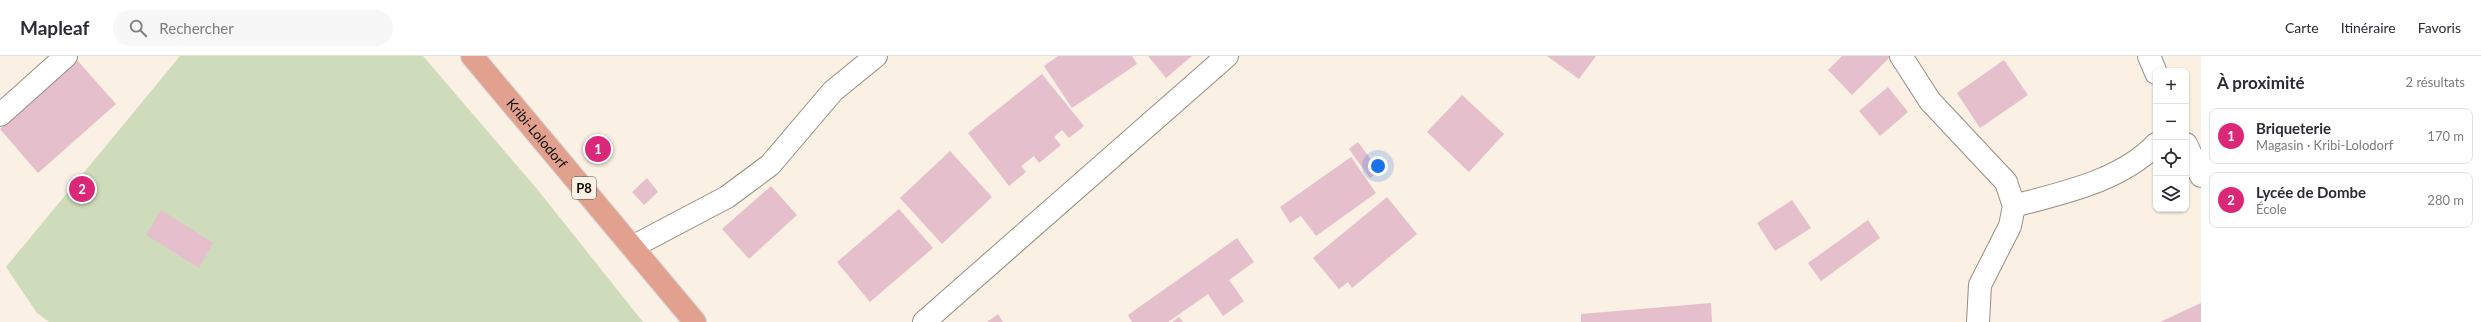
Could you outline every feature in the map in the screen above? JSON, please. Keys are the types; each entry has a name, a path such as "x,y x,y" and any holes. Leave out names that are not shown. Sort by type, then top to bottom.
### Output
{"main road":[{"name":"Kribi-Lolodorf","path":"472,56 634,246 695,322"}],"street":[{"path":"0,115 66,56"},
{"path":"634,246 727,197 770,165 833,91 876,56"},
{"path":"924,322 1130,144 1227,56"},
{"path":"1900,56 1930,101 2006,182 2014,206 2010,226 1980,285 1978,322"},
{"path":"2150,56 2154,68"},
{"path":"2014,206 2091,182 2131,166 2153,147"},
{"path":"2189,150 2201,176"}],"green space":[{"path":"180,56 423,56 537,189 643,322 49,322 37,313 6,267"}],"building":[{"path":"1058,56 1132,56 1137,64 1072,108 1044,66"},
{"path":"1148,56 1192,56 1166,78"},
{"path":"1547,56 1596,56 1579,79"},
{"path":"1842,56 1891,56 1852,95 1828,70"},
{"path":"77,60 116,104 38,173 0,129"},
{"path":"2004,60 2028,95 1980,128 1957,93"},
{"path":"1042,74 1084,126 1069,138 1062,130 1054,137 1061,145 1039,163 1034,156 1021,166 1026,172 1009,186 968,133"},
{"path":"1888,87 1908,112 1880,136 1859,111"},
{"path":"1462,95 1504,134 1469,172 1427,132"},
{"path":"1358,142 1372,161 1377,157 1384,168 1370,178 1349,149"},
{"path":"950,151 992,197 942,244 900,198"},
{"path":"1351,157 1376,193 1316,236 1301,216 1290,223 1280,207"},
{"path":"647,178 658,192 644,205 632,192"},
{"path":"771,186 797,215 749,259 722,229"},
{"path":"1387,197 1417,234 1352,288 1348,282 1339,289 1313,258"},
{"path":"1792,200 1811,228 1775,251 1757,223"},
{"path":"899,209 933,248 870,302 837,262"},
{"path":"161,210 213,243 199,268 146,235"},
{"path":"1868,220 1880,238 1821,281 1808,263"},
{"path":"1237,238 1254,262 1229,280 1244,301 1223,316 1208,294 1168,322 1132,322 1128,315"},
{"path":"1711,303 1712,322 1581,322 1581,314"},
{"path":"2201,303 2201,322 2160,322"},
{"path":"998,314 1003,322 987,322"},
{"path":"1179,317 1183,322 1172,322"}],"place":[{"name":"Briqueterie","path":"598,149"},
{"name":"Lycée de Dombe","path":"82,189"}]}
